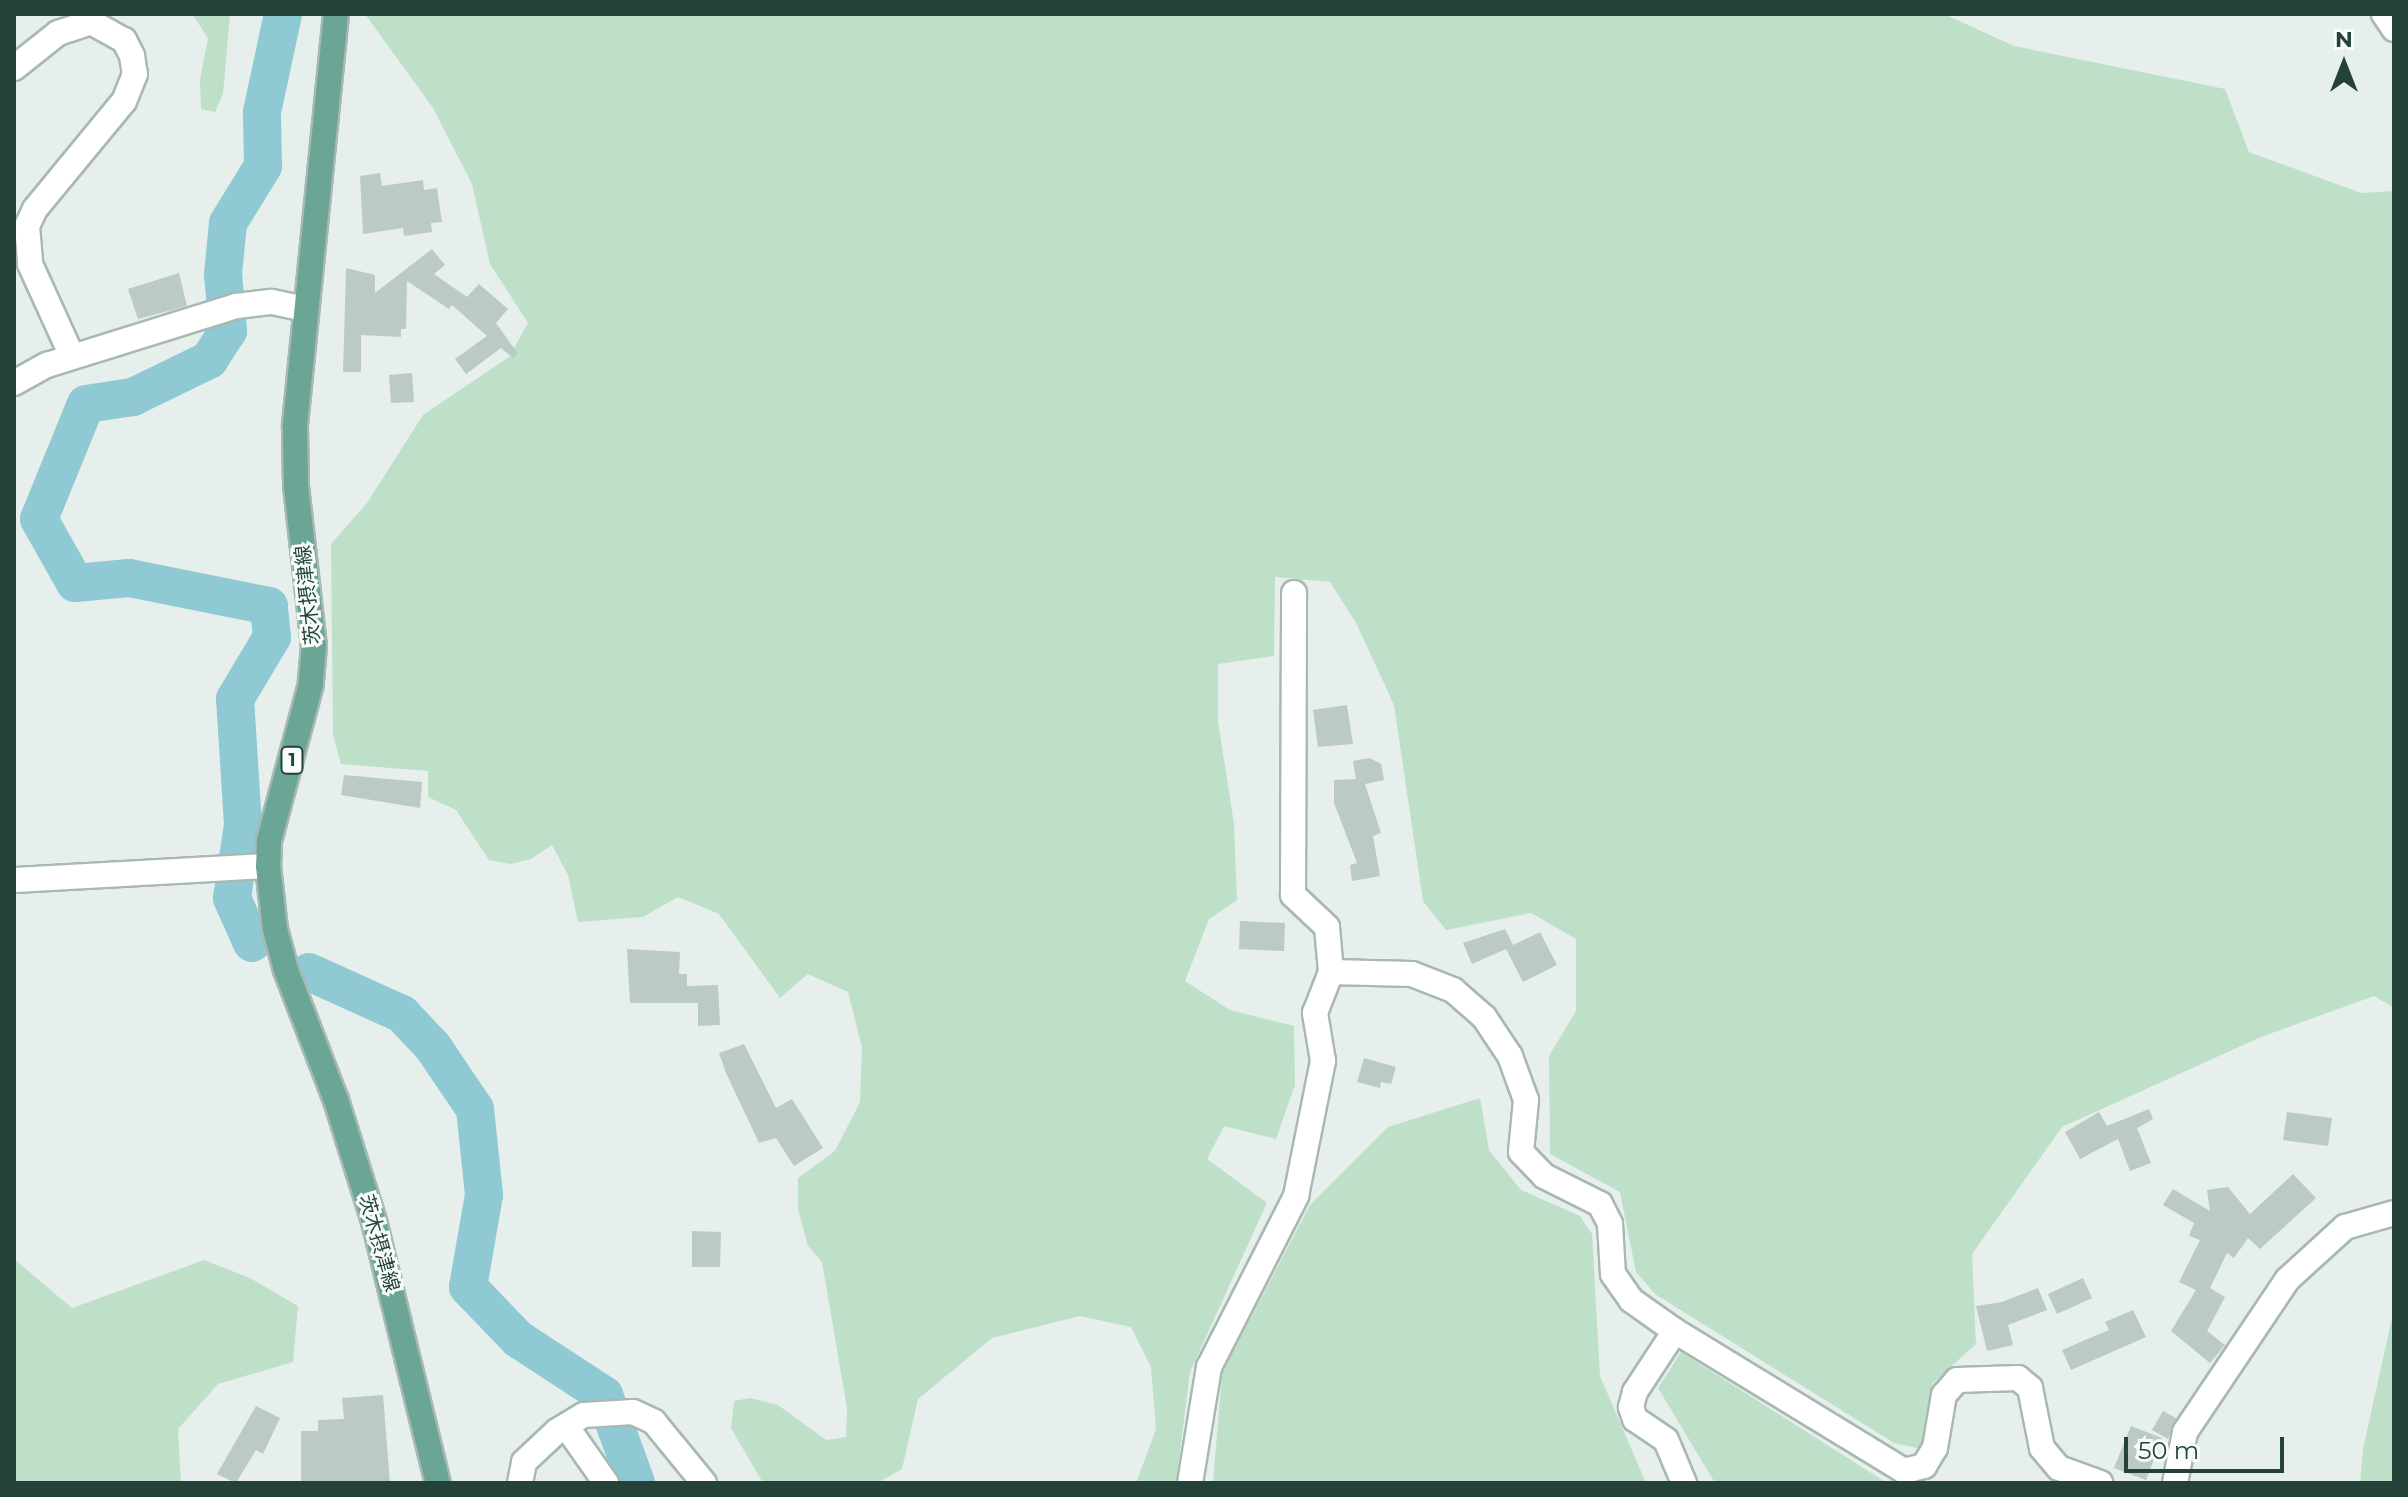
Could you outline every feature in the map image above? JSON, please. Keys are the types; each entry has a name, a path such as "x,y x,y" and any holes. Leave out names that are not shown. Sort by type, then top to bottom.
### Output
{"main road":[{"name":"茨木摂津線","path":"336,14 304,309 296,486 314,646 311,684 260,866 286,970 374,1221 438,1483"}],"street":[{"path":"2384,14 2394,29"},
{"path":"14,68 58,33 91,22 124,40 132,56 135,74 124,101 35,209 27,226 30,264 72,356"},
{"path":"14,383 25,373 72,356 226,309 272,302 304,309"},
{"path":"1190,1483 1209,1367 1296,1196 1323,1061 1315,1013 1331,972 1327,927 1293,895 1294,593"},
{"path":"14,880 260,866"},
{"path":"1331,972 1412,974 1453,990 1484,1017 1510,1056 1526,1100 1521,1152 1544,1176 1600,1204 1610,1224 1613,1274 1631,1300 1675,1331 1904,1471 1924,1466 1935,1448 1944,1395 1957,1380 2018,1378 2030,1388 2042,1448 2059,1468 2100,1483"},
{"path":"2175,1483 2185,1432 2288,1279 2345,1227 2394,1213"},
{"path":"1675,1331 1635,1392 1631,1407 1635,1419 1666,1440 1684,1483"},
{"path":"520,1483 524,1462 575,1421 633,1412 654,1422 704,1483"},
{"path":"575,1421 606,1483"}],"green space":[{"path":"192,14 230,14 223,94 215,112 201,109 200,80 208,38"},
{"path":"365,14 1944,14 2014,46 2225,89 2249,152 2361,193 2394,191 2394,1008 2374,996 2261,1037 2062,1127 1972,1254 1976,1344 1932,1384 1926,1438 1917,1448 1894,1443 1655,1294 1636,1272 1620,1192 1550,1154 1549,1056 1576,1011 1576,939 1531,913 1446,930 1423,901 1394,705 1356,623 1330,582 1275,577 1274,656 1218,664 1218,721 1234,824 1237,900 1209,919 1185,981 1230,1010 1294,1026 1295,1085 1276,1139 1224,1126 1207,1159 1267,1203 1190,1372 1176,1483 1136,1483 1156,1429 1151,1367 1131,1327 1080,1316 992,1338 918,1399 902,1469 877,1483 763,1483 731,1428 734,1401 750,1398 778,1405 826,1440 846,1437 847,1408 822,1262 808,1246 798,1209 798,1178 835,1151 860,1102 862,1048 848,992 808,974 780,998 719,914 678,897 643,917 578,922 568,875 552,845 531,859 510,864 489,860 456,810 428,797 428,771 341,764 333,735 331,544 367,503 423,415 509,357 528,323 490,264 472,184 433,108"},
{"path":"1480,1098 1489,1150 1521,1190 1580,1216 1592,1234 1600,1376 1646,1483 1213,1483 1222,1373 1310,1205 1388,1127"},
{"path":"14,1259 72,1308 204,1260 250,1278 298,1306 293,1362 218,1384 178,1429 181,1483 14,1483"},
{"path":"2394,1309 2394,1483 2360,1483 2363,1449"},
{"path":"1681,1352 1887,1483 1715,1483 1658,1388"}],"building":[{"path":"380,173 382,186 423,180 424,190 437,188 442,222 431,223 432,232 404,236 403,228 363,234 360,176"},
{"path":"432,249 445,265 434,274 467,297 479,284 508,309 496,323 518,354 513,358 501,348 466,374 455,359 487,336 452,305 449,309 407,281 406,329 401,329 401,337 361,335 361,372 343,372 346,268 375,275 375,293"},
{"path":"179,273 187,306 138,319 128,289"},
{"path":"412,373 414,402 391,403 389,375"},
{"path":"1347,705 1353,744 1318,747 1313,710"},
{"path":"1370,758 1381,764 1384,780 1365,784 1381,833 1373,836 1380,876 1352,881 1350,865 1357,863 1334,803 1334,780 1356,779 1353,761"},
{"path":"344,775 422,782 420,808 341,795"},
{"path":"1240,921 1285,923 1284,951 1239,949"},
{"path":"1505,929 1513,945 1540,932 1557,965 1523,982 1506,949 1472,964 1463,943"},
{"path":"627,949 680,952 679,974 687,974 687,986 718,985 720,1025 698,1026 698,1003 630,1003"},
{"path":"744,1044 776,1108 792,1099 823,1148 794,1166 776,1138 759,1143 726,1073 719,1053"},
{"path":"1364,1058 1396,1067 1391,1084 1381,1082 1380,1088 1357,1082"},
{"path":"2149,1109 2153,1119 2137,1128 2151,1163 2130,1171 2118,1139 2080,1159 2065,1132 2099,1112 2107,1126"},
{"path":"2287,1112 2332,1118 2328,1146 2283,1140"},
{"path":"2293,1174 2316,1198 2260,1249 2248,1238 2234,1258 2227,1253 2210,1288 2225,1297 2207,1331 2225,1345 2210,1363 2171,1331 2196,1290 2179,1282 2200,1240 2189,1236 2194,1223 2163,1205 2173,1189 2210,1211 2207,1190 2228,1187 2250,1214"},
{"path":"692,1231 721,1232 720,1267 692,1267"},
{"path":"2083,1278 2092,1298 2057,1314 2048,1294"},
{"path":"2038,1288 2047,1310 2008,1325 2013,1345 1987,1351 1976,1306 2002,1302"},
{"path":"2133,1310 2146,1337 2071,1370 2062,1350 2109,1330 2105,1322"},
{"path":"383,1395 390,1483 301,1483 301,1431 318,1431 318,1420 344,1419 342,1398"},
{"path":"256,1406 280,1418 263,1454 256,1450 236,1483 217,1474"},
{"path":"2163,1411 2176,1418 2168,1439 2152,1430"},
{"path":"2131,1426 2162,1438 2146,1480 2114,1468"}],"waterway":[{"path":"252,943 232,898 243,825 235,699 272,637 269,606 129,578 75,583 39,519 86,404 133,397 209,360 228,331 223,274 228,223 263,166 262,112 283,14"},
{"path":"309,972 402,1014 433,1047 475,1109 484,1195 468,1287 518,1339 604,1395 636,1483"}]}
